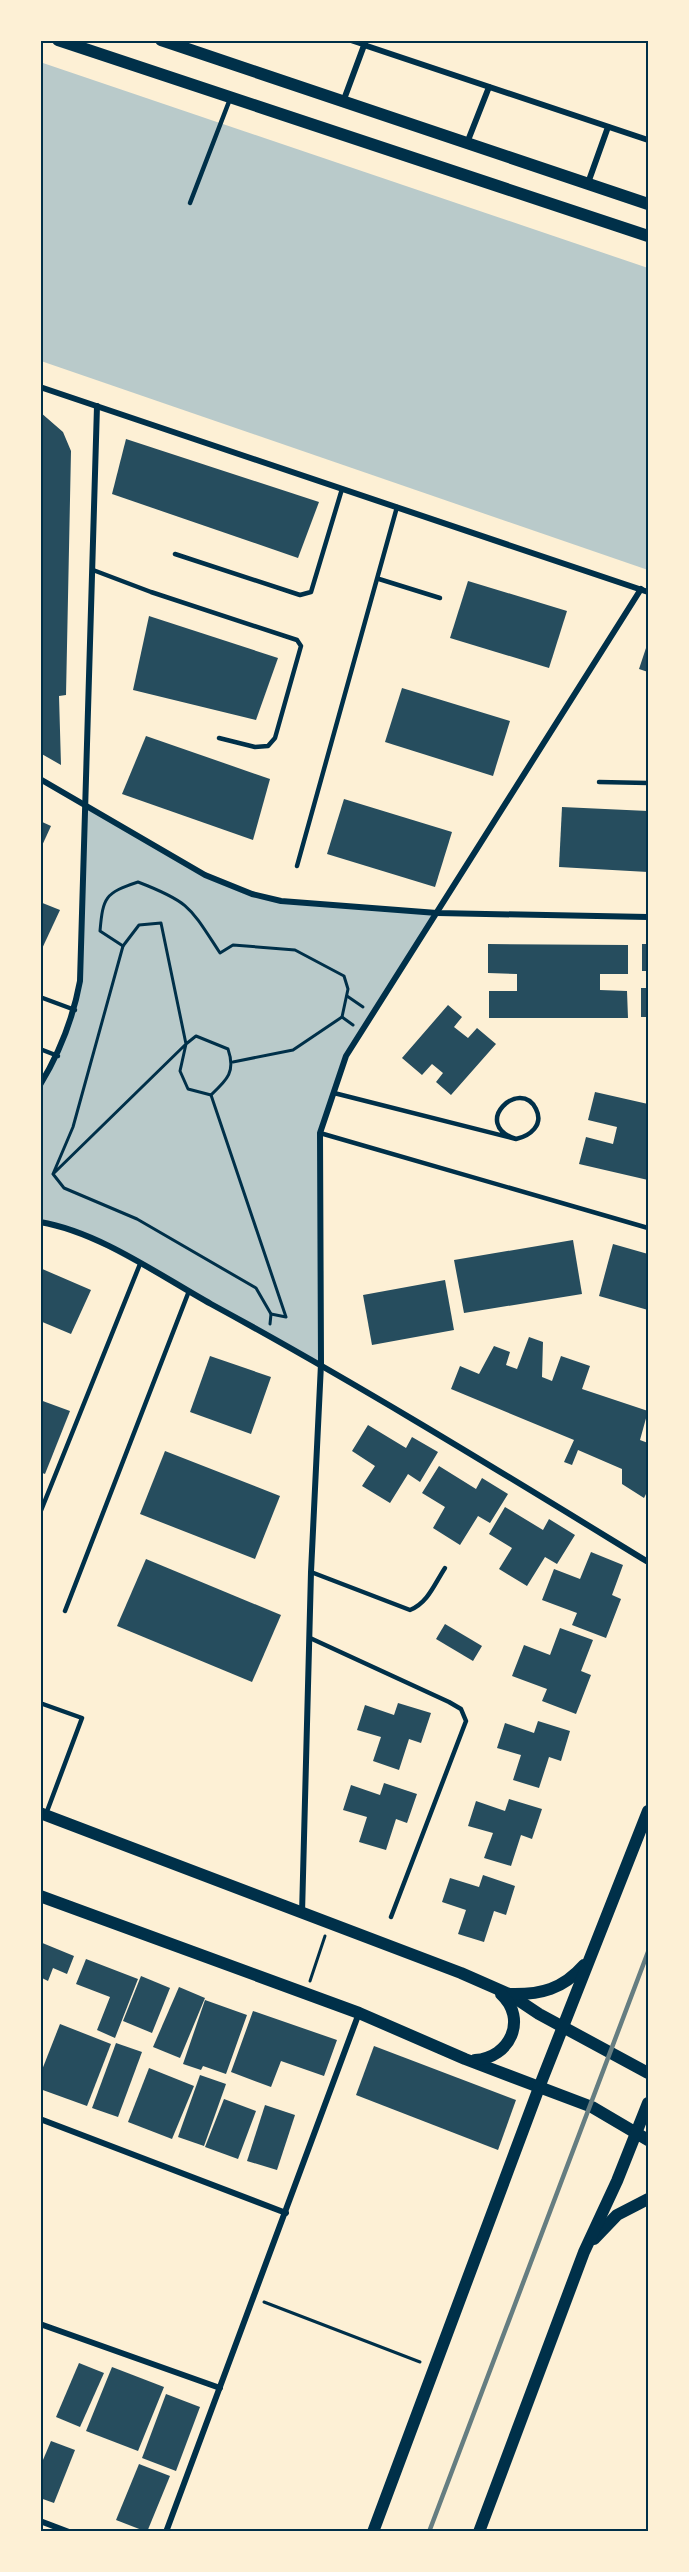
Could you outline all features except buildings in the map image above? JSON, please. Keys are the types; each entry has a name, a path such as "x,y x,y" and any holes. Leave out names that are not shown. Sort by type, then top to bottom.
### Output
{"main road":[{"path":"58,40 648,236"},
{"path":"161,40 648,204"},
{"path":"373,2532 540,2085 648,1811"},
{"path":"43,1814 509,1994 648,2073"},
{"path":"40,1896 359,2013 465,2059 540,2085 592,2107 648,2140"},
{"path":"509,1994 546,1992 561,1985 580,1969 593,1948"},
{"path":"465,2059 483,2060 500,2053 513,2033 513,2010 497,1990"},
{"path":"479,2532 584,2252 648,2103"},
{"path":"584,2252 617,2215 648,2199"}],"street":[{"path":"343,102 365,43 648,140"},
{"path":"467,143 489,87"},
{"path":"588,184 608,127"},
{"path":"40,387 648,592"},
{"path":"40,1085 58,1056 75,1010 80,981 97,406"},
{"path":"302,1914 311,1572 321,1364 320,1133 346,1056 641,589"},
{"path":"40,779 205,875 252,894 281,901 437,913 648,917"},
{"path":"40,1222 66,1226 140,1264 321,1364 648,1562"},
{"path":"166,2532 359,2013"},
{"path":"40,2119 286,2212"},
{"path":"40,2324 220,2388"},
{"path":"40,2521 69,2532"}],"lane":[{"path":"349,40 365,43"},
{"path":"190,202 230,98"},
{"path":"175,554 300,595 310,592 342,489"},
{"path":"297,866 379,579 397,507"},
{"path":"93,570 151,592 297,640 301,646 275,738 268,746 255,747 219,738"},
{"path":"379,579 440,598"},
{"path":"599,782 648,783"},
{"path":"40,997 75,1010"},
{"path":"40,1049 58,1056"},
{"path":"333,1093 516,1139 527,1136 535,1130 538,1119 536,1109 529,1101 519,1098 508,1100 500,1107 497,1117 499,1127 506,1135 516,1139"},
{"path":"320,1133 648,1228"},
{"path":"40,1513 140,1264"},
{"path":"65,1611 189,1291"},
{"path":"40,1494 47,1496"},
{"path":"311,1572 410,1610 419,1606 427,1597 445,1568"},
{"path":"310,1638 449,1702 461,1709 466,1721 391,1917"},
{"path":"40,1703 82,1718 43,1814"}],"path":[{"path":"123,946 100,931 102,906 114,890 138,882 175,897 191,908 220,953 232,945 295,950 344,976 348,989 342,1017 293,1050 233,1062"},
{"path":"53,1174 73,1127 123,946 139,925 161,923 186,1044 180,1071 188,1089 211,1095"},
{"path":"347,996 373,1013"},
{"path":"53,1174 195,1036 216,1042 228,1049 233,1062 230,1078 211,1095"},
{"path":"211,1095 286,1317 271,1314"},
{"path":"53,1174 64,1188 137,1219 255,1288 271,1314 268,1335"},
{"path":"306,1993 329,1925"},
{"path":"254,2298 422,2363"}],"shaded area":[{"path":"40,62 648,268 648,570 41,361"},
{"path":"84,805 205,875 281,901 437,913 346,1056 320,1133 321,1364 66,1226 41,1222 41,1085 58,1055 80,981"}],"railway":[{"path":"429,2532 648,1952"}]}
